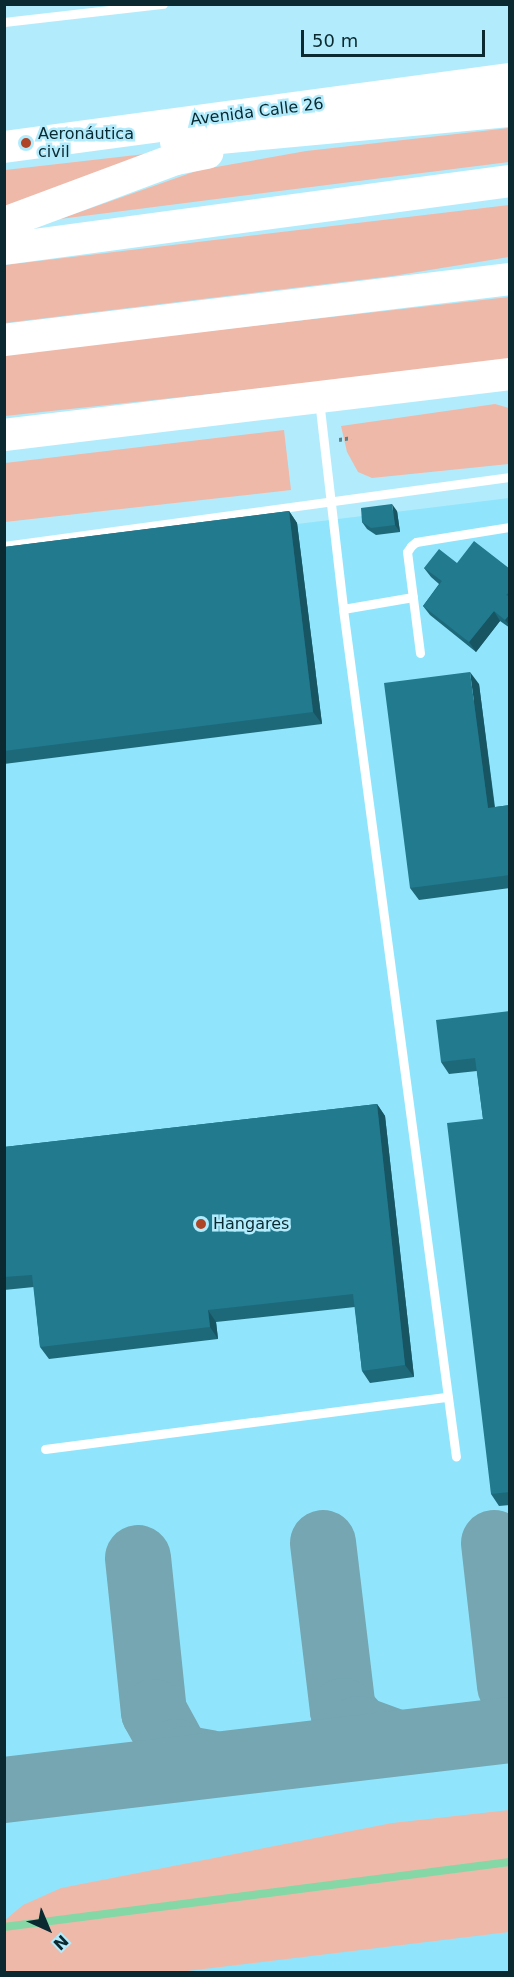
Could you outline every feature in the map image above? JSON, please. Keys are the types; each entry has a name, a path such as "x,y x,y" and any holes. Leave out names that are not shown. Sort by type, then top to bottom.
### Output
{"main road":[{"name":"Avenida Calle 26","path":"4,147 510,79"},
{"name":"Avenida Calle 26","path":"4,154 72,154 335,130 510,111"},
{"path":"4,224 176,159 335,130"},
{"path":"4,249 510,181"},
{"path":"4,340 507,279"},
{"path":"4,435 510,374"}],"lane":[{"path":"4,22 163,4"},
{"path":"319,398 343,609 456,1457"},
{"path":"4,546 510,477"},
{"path":"420,653 407,552 416,542 510,527"},
{"path":"343,609 413,597"},
{"path":"45,1449 448,1397"}],"shaded area":[{"path":"509,128 509,162 60,219 199,170 306,151"},
{"path":"145,154 5,210 5,170"},
{"path":"509,205 509,257 393,276 5,323 5,265"},
{"path":"509,297 509,362 5,416 4,354"},
{"path":"495,404 509,408 509,464 372,478 358,472 347,452 341,426"},
{"path":"284,430 291,490 5,522 5,463"},
{"path":"509,498 509,1972 5,1972 4,560"},
{"path":"509,1810 509,1932 179,1972 5,1972 5,1920 23,1905 61,1888 392,1823"}],"building":[{"path":"392,504 395,525 371,528 362,522 361,508"},
{"path":"289,511 313,712 4,751 4,547"},
{"path":"474,541 510,569 510,591 506,595 510,597 510,614 505,620 494,611 469,642 423,606 442,581 424,568 439,549 457,563"},
{"path":"470,672 488,808 510,805 510,875 410,888 384,683"},
{"path":"510,1011 510,1492 491,1494 447,1123 483,1119 475,1058 441,1062 436,1020"},
{"name":"Hangares","path":"377,1104 405,1365 362,1371 353,1294 208,1310 210,1327 40,1347 32,1275 4,1277 4,1147"}],"waterway":[{"path":"4,1927 510,1862"}],"taxiway":[{"path":"323,1543 343,1711 359,1729 394,1742"},
{"path":"494,1543 510,1686"},
{"path":"138,1558 154,1712 176,1752 187,1759 210,1763"},
{"path":"4,1790 510,1730"}],"place":[{"name":"Aeronáutica civil","path":"26,143"},
{"name":"Hangares","path":"201,1224"}]}
